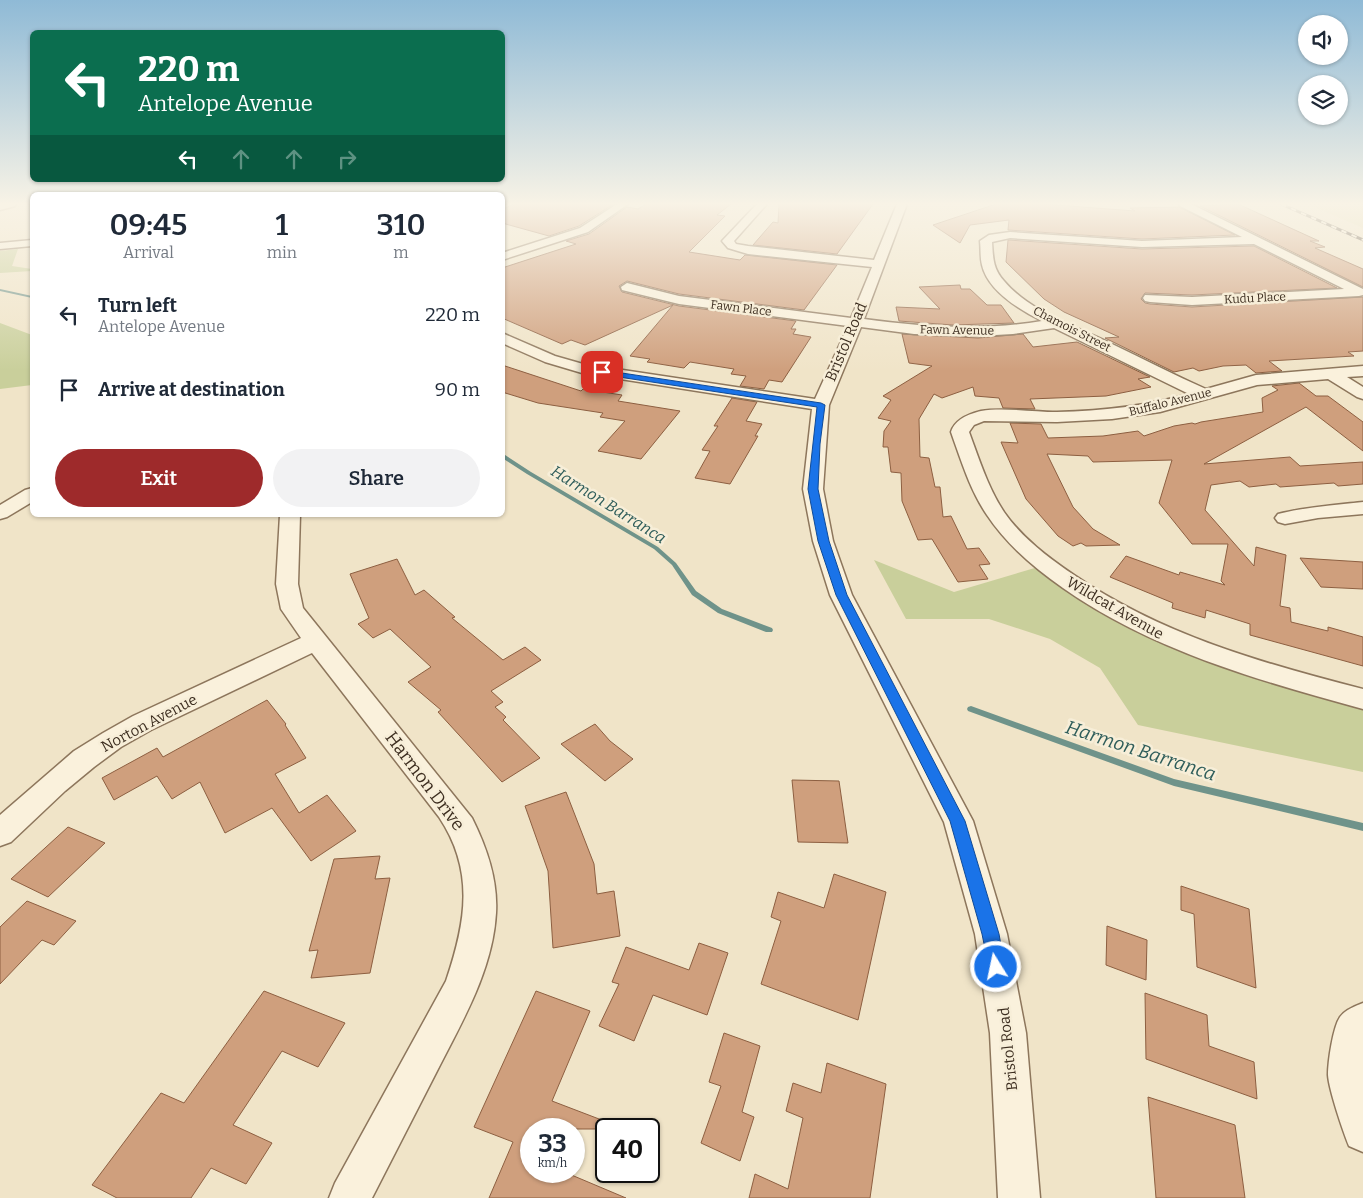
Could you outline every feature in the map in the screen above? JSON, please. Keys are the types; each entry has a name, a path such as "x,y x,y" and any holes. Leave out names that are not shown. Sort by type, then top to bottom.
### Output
{"street":[{"path":"840,260 879,264"},
{"name":"Bristol Road","path":"881,260 821,405 813,489 823,541 842,595 958,821 991,934 1008,1033 1020,1198"},
{"name":"Chamois Street","path":"987,260 993,276 1014,297 1057,323 1203,394"},
{"path":"1296,260 1361,293"},
{"name":"Fawn Place","path":"627,287 678,300 856,323"},
{"name":"Kudu Place","path":"1150,298 1192,301 1361,293"},
{"name":"Fawn Avenue","path":"856,323 914,330 966,332 1013,330 1057,323"},
{"path":"505,338 550,359 582,368 821,405"},
{"name":"Buffalo Avenue","path":"975,418 994,415 1057,417 1112,414 1160,407 1256,380 1363,371"},
{"path":"1330,374 1363,394"},
{"name":"Wildcat Avenue","path":"975,418 964,424 960,432 989,503 1004,525 1023,546 1079,590 1135,623 1189,647 1242,666 1363,699"},
{"path":"0,513 30,495"},
{"path":"1285,518 1363,508"},
{"name":"Harmon Drive","path":"290,517 288,597 300,622 449,808 462,827 472,850 478,878 480,913 473,950 461,988 350,1198"},
{"name":"Norton Avenue","path":"0,834 62,777 112,740 142,723 316,641"},
{"path":"1358,1025 1347,1075 1363,1132"}],"green space":[{"path":"0,260 14,260 12,266 30,269 30,271 0,273"},
{"path":"0,323 30,334 30,385 0,389"},
{"path":"874,560 954,592 1045,565 1135,623 1363,699 1363,772 1138,725 1100,668 1050,639 989,619 906,619"}],"building":[{"path":"527,260 790,260 837,265 804,310 679,294 627,281 619,286 622,292 679,306 796,321 791,329 796,329 793,334 811,337 782,382 769,380 764,389 740,386 746,376 731,374 734,369 690,362 684,368 647,362 650,359 630,356 673,305 585,345 571,340 562,344 505,319 505,267"},
{"path":"1006,260 1281,260 1337,288 1192,295 1145,293 1141,299 1145,303 1150,304 1192,307 1363,297 1363,351 1348,352 1354,356 1269,361 1282,371 1256,373 1246,365 1223,366 1199,371 1193,368 1174,372 1105,338 1119,337 1064,312 1044,299 1006,262"},
{"path":"1308,260 1342,260 1363,269 1363,287"},
{"path":"960,285 961,289 970,289 987,305 1001,305 1014,323 953,325 899,321 896,307 940,309 919,287"},
{"path":"902,334 978,338 1023,334 1033,347 1077,342 1150,377 1138,379 1151,387 1106,396 1030,399 1035,409 1003,408 999,398 975,396 973,387 942,398 934,394 919,419 920,457 929,458 935,487 940,487 943,517 951,516 967,549 979,548 990,564 979,565 988,579 958,582 932,539 918,540 902,501 901,473 891,472 888,447 883,447 884,431 891,421 878,418 891,400 883,396 932,366 909,363"},
{"path":"505,366 581,391 583,389 622,395 618,401 680,411 641,459 598,451 625,421 600,417 603,413 538,403 505,393"},
{"path":"1299,383 1316,396 1328,396 1363,422 1363,451 1306,407 1204,464 1290,457 1300,466 1363,462 1363,484 1338,486 1334,483 1280,487 1276,484 1249,487 1240,481 1211,485 1205,510 1254,566 1256,547 1286,555 1280,606 1290,608 1291,622 1328,631 1328,627 1363,637 1363,666 1250,635 1250,624 1206,610 1205,618 1172,608 1173,603 1110,577 1126,556 1179,575 1180,572 1225,585 1221,581 1228,544 1192,544 1159,503 1172,460 1093,462 1088,456 1047,454 1073,507 1093,529 1120,545 1086,546 1081,543 1073,546 1058,536 1026,499 1001,442 1018,443 1010,423 1041,424 1048,438 1103,436 1138,431 1144,436 1174,426 1263,412 1262,398 1278,390 1272,386"},
{"path":"732,398 757,402 746,421 762,424 755,436 758,436 730,484 695,478 710,451 702,450 718,426 714,426"},
{"path":"1300,558 1363,562 1363,589 1321,587"},
{"path":"397,559 415,595 424,590 455,617 452,618 503,660 525,647 541,660 491,691 503,702 495,707 506,717 503,720 540,758 502,782 438,712 441,710 408,682 431,667 390,629 373,638 358,624 369,618 350,574"},
{"path":"267,700 286,724 306,758 275,774 299,813 327,795 356,831 311,861 272,808 225,833 200,782 172,799 157,776 114,800 102,778 157,748 163,757"},
{"path":"595,724 610,741 633,759 605,781 561,744"},
{"path":"792,780 839,781 848,843 798,842"},
{"path":"566,792 594,864 597,894 614,891 620,936 553,948 548,871 525,806"},
{"path":"68,827 105,843 48,897 11,879"},
{"path":"380,856 375,879 390,878 370,973 311,978 318,950 309,951 334,859"},
{"path":"834,874 886,892 858,1020 761,984 781,921 771,917 778,892 824,908"},
{"path":"1181,886 1249,909 1256,988 1197,967 1194,914 1181,910"},
{"path":"27,901 76,921 54,945 42,940 0,984 0,927"},
{"path":"1107,926 1147,940 1146,980 1106,965"},
{"path":"699,943 728,953 707,1015 653,995 634,1041 599,1026 619,984 612,982 626,947 689,970"},
{"path":"264,991 345,1023 318,1067 282,1051 233,1125 272,1143 246,1184 211,1168 191,1198 117,1198 92,1185 161,1093 184,1103"},
{"path":"536,991 590,1011 552,1101 596,1118 595,1129 585,1129 585,1118 520,1118 520,1183 585,1183 585,1181 626,1198 489,1198 513,1142 474,1127"},
{"path":"1145,993 1207,1015 1209,1046 1254,1062 1257,1099 1146,1059"},
{"path":"724,1033 760,1046 742,1112 754,1117 740,1161 701,1143 721,1086 709,1082"},
{"path":"827,1063 886,1084 870,1198 749,1198 755,1174 788,1189 803,1118 786,1111 793,1083 821,1093"},
{"path":"1148,1097 1235,1125 1245,1198 1156,1198"}],"waterway":[{"name":"Harmon Barranca","path":"0,290 30,297"},
{"name":"Harmon Barranca","path":"505,457 656,548 674,564 694,593 720,611 769,630"},
{"name":"Harmon Barranca","path":"971,709 1174,782 1363,827"}],"route":[{"path":"602,372 821,405 813,489 823,541 842,595 958,821 991,934 996,967"}]}
